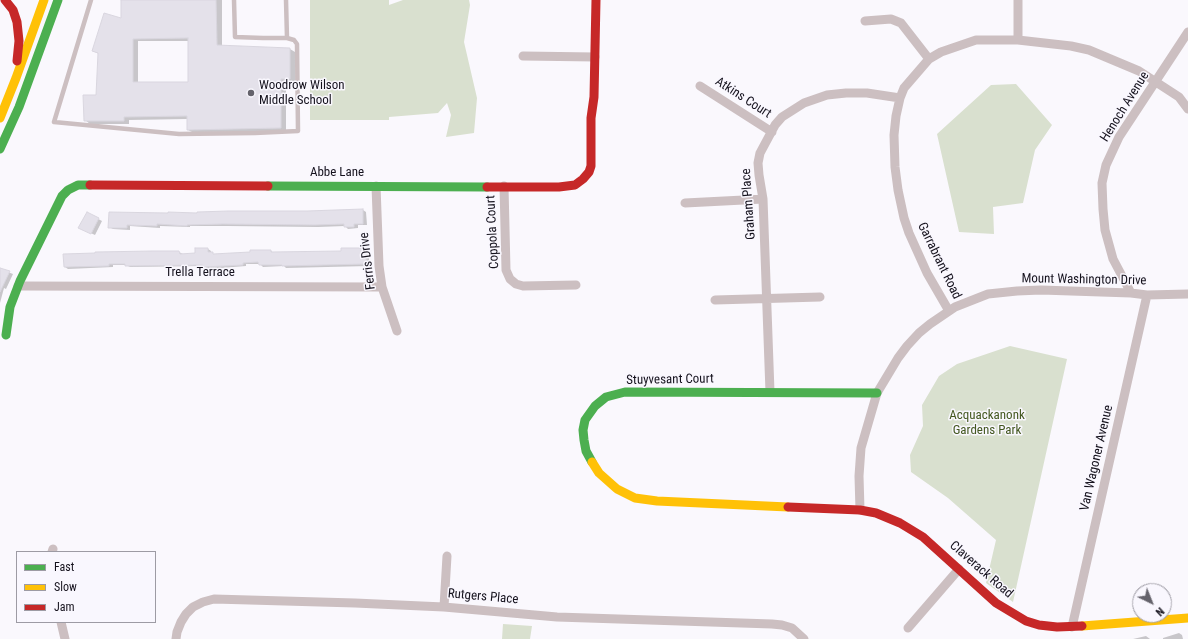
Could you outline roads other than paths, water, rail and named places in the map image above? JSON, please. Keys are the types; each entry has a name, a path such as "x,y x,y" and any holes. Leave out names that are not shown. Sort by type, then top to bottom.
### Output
{"main road":[{"path":"5,0 12,10 17,22 19,41 16,78"},
{"path":"0,118 44,0"},
{"path":"0,149 21,100 58,0"},
{"name":"Abbe Lane","path":"6,335 10,308 18,286 62,196 68,190 78,185 558,187 575,185 589,172 591,166 591,118 594,97 596,57 596,0"},
{"name":"Stuyvesant Court","path":"860,510 656,501 635,498 625,494 608,482 591,461 586,451 583,430 585,420 595,406 606,397 625,392 876,393"},
{"name":"Claverack Road","path":"860,510 876,513 910,529 923,537 996,603 1016,616 1039,625 1072,627 1188,618"}],"street":[{"path":"1018,0 1018,40"},
{"path":"865,20 891,19 901,23 930,59"},
{"name":"Henoch Avenue","path":"1131,293 1112,259 1104,223 1102,183 1106,165 1119,137 1188,32"},
{"name":"Garrabrant Road","path":"949,311 927,273 904,218 895,167 894,135 900,98 904,88 930,59 941,52 976,40 1018,40 1071,46 1088,50 1139,72 1179,97 1188,109"},
{"path":"523,56 596,57"},
{"name":"Atkins Court","path":"700,86 772,132"},
{"name":"Graham Place","path":"770,392 764,200 758,163 760,153 775,125 782,117 804,103 828,95 846,93 867,93 900,98"},
{"name":"Ferris Drive","path":"376,186 379,266 382,287 397,331"},
{"name":"Coppola Court","path":"504,186 506,270 510,279 516,284 524,286 576,285"},
{"path":"685,204 764,200"},
{"name":"Trella Terrace","path":"18,286 382,287"},
{"name":"Mount Washington Drive","path":"860,510 859,476 861,448 876,393 907,346 930,324 955,307 988,294 1041,290 1188,294"},
{"name":"Van Wagoner Avenue","path":"1072,627 1147,294"},
{"path":"716,300 820,297"},
{"path":"444,607 447,556"},
{"path":"908,628 959,569"},
{"name":"Rutgers Place","path":"176,639 177,632 186,614 193,607 214,599 444,607 557,617 772,624 792,628 804,639"},
{"path":"61,623 64,639"}],"lane":[{"path":"91,0 54,122 179,134 298,131 296,44 294,40 287,38 235,37 234,0"},
{"path":"286,0 287,38"}],"place":[{"name":"Woodrow Wilson Middle School","path":"251,93"}],"park label":[{"name":"Acquackanonk Gardens Park","path":"987,424"}]}
